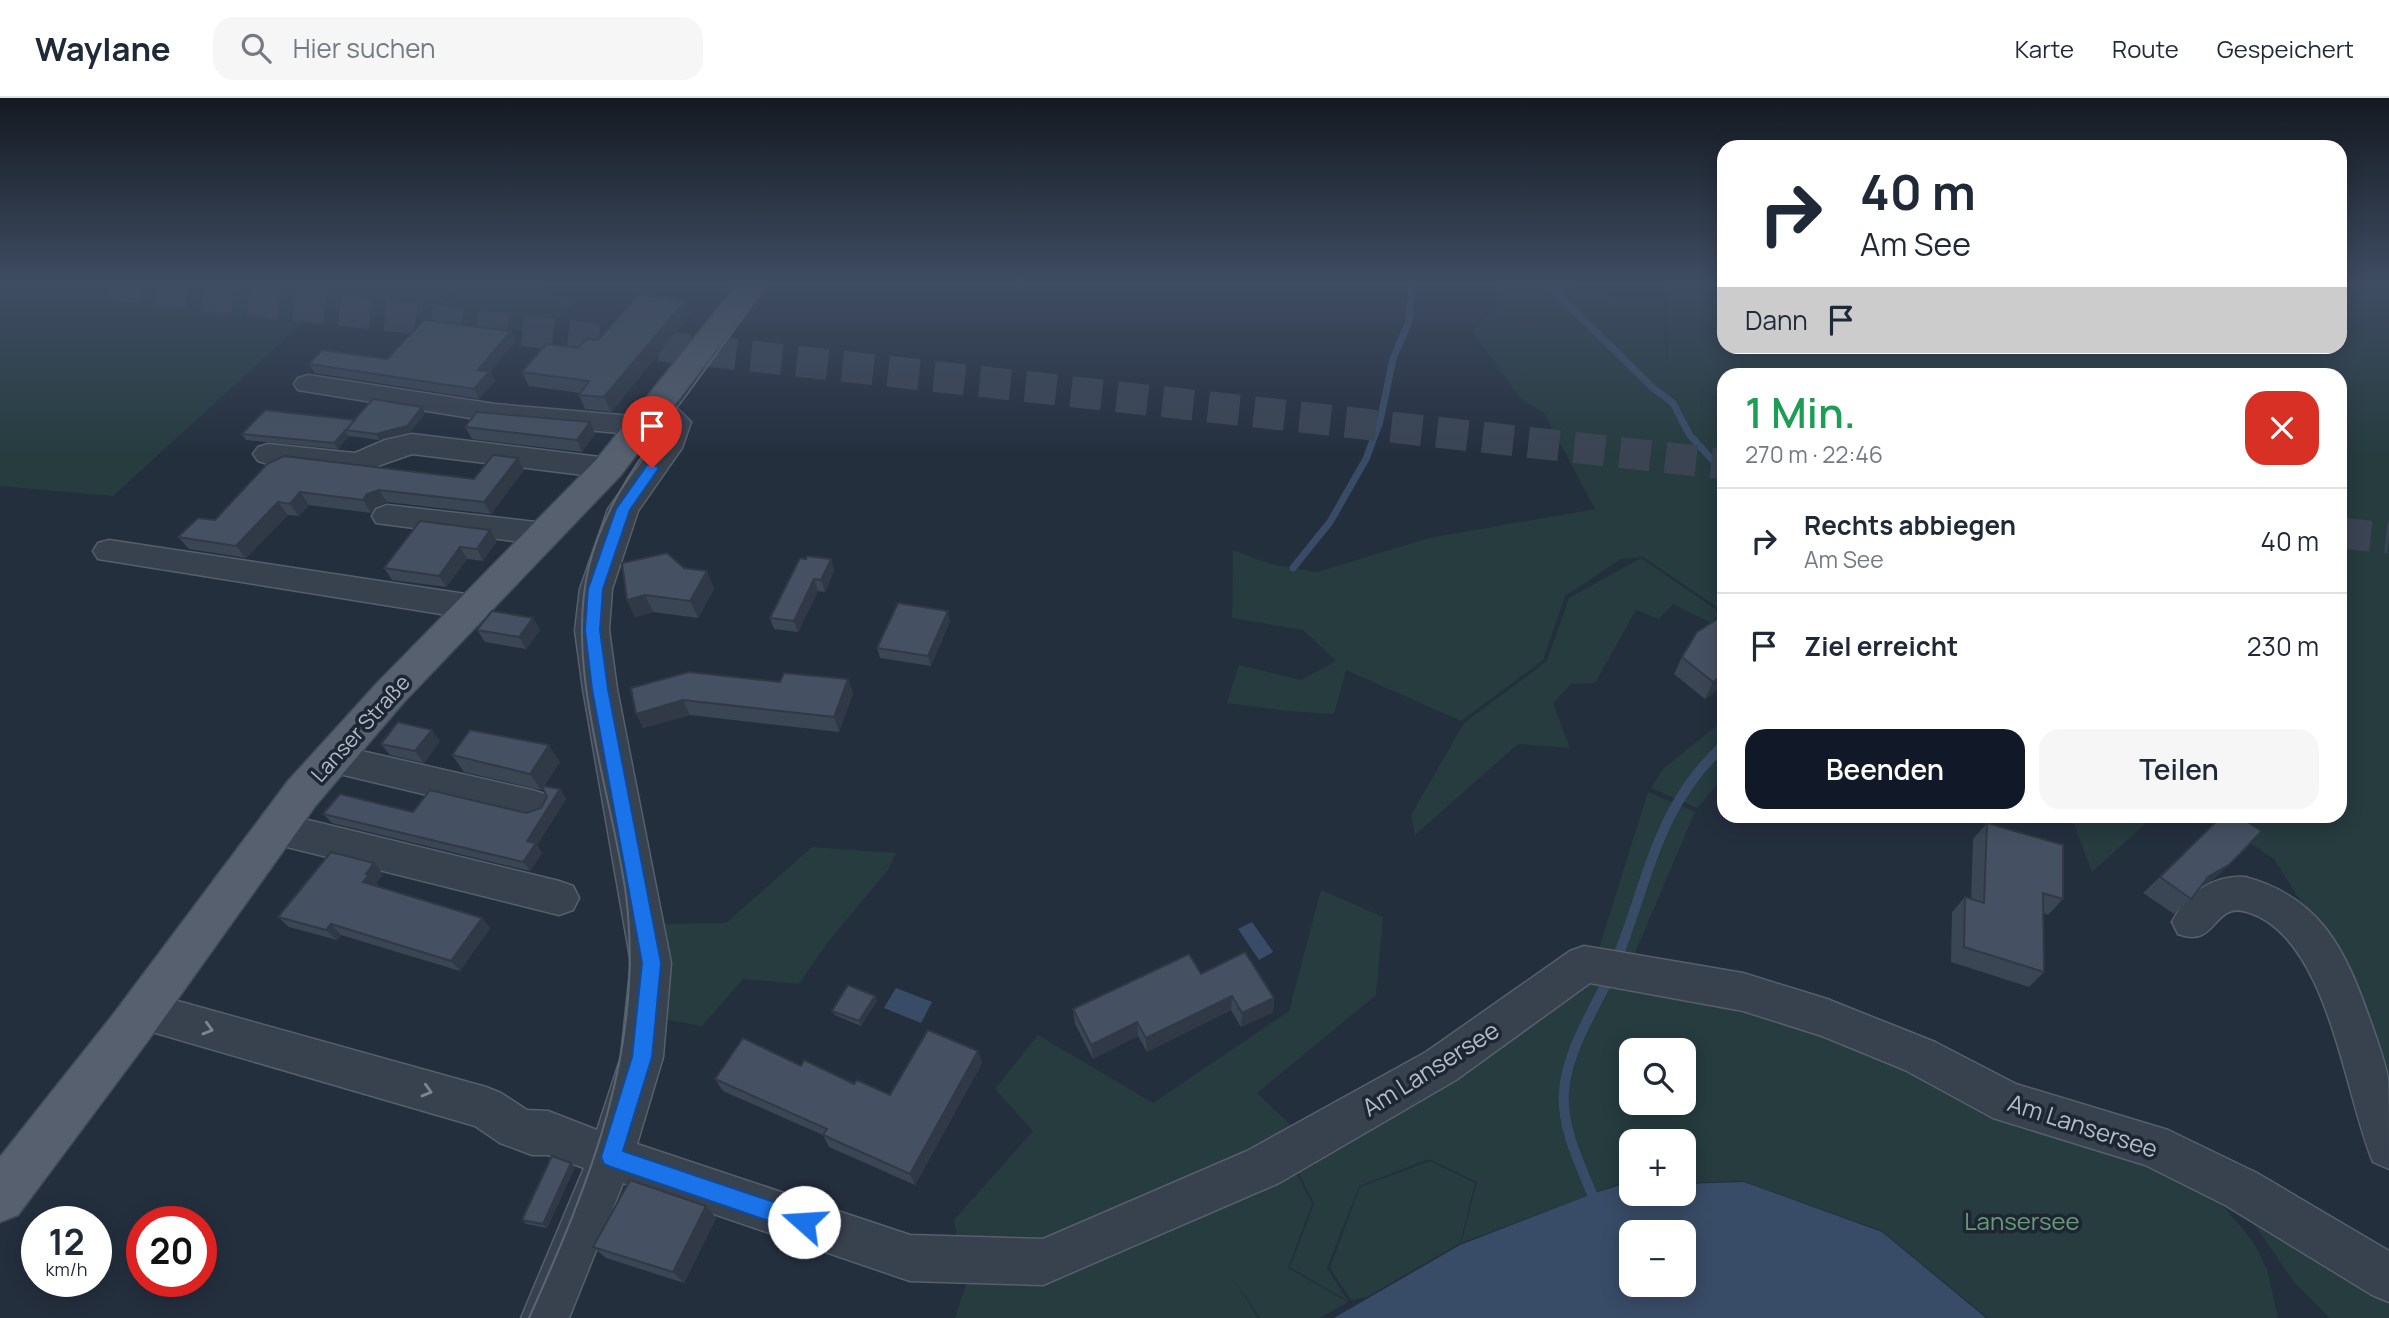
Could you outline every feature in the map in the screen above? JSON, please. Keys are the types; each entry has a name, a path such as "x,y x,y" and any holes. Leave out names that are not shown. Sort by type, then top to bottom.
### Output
{"main road":[{"name":"Lanser Straße","path":"0,1197 142,1010 275,828 331,758 472,607 660,418 713,342"}],"street":[{"path":"308,384 495,413 660,418 667,448 623,509 596,589 592,630 600,689 651,963 642,1057 611,1157 545,1318"},
{"path":"268,454 358,463 396,447 412,444 608,468"},
{"path":"387,516 544,534"},
{"path":"109,551 472,607"},
{"path":"331,758 532,805"},
{"path":"275,828 559,898"},
{"path":"2192,922 2215,898 2237,893 2277,907 2302,925 2325,958 2343,1000 2389,1147"},
{"name":"Am Lansersee","path":"142,1010 486,1108 516,1128 532,1133 548,1133 611,1157 910,1258 1043,1262 1263,1167 1441,1066 1584,964 1743,992 1828,1018 1920,1056 2008,1103 2152,1145 2241,1189 2389,1278"}],"green space":[{"path":"0,342 282,342 113,496 0,486"},
{"path":"1480,342 1666,342 1667,371 1667,342 1717,342 1717,354 2347,354 2347,342 2389,342 2389,1091 2354,988 2274,859 2220,823 2347,823 2347,368 1717,368 1717,398 1696,387 1717,400 1717,607 1643,557 1621,559 1565,596 1543,660 1461,721 1346,670 1334,714 1227,703 1239,665 1301,680 1336,661 1303,630 1232,618 1233,550 1270,564 1317,572 1429,538 1595,509 1544,413 1520,398"},
{"path":"1641,558 1717,610 1717,616 1711,623 1673,604 1659,619 1636,610 1595,683 1571,684 1553,703 1570,748 1518,744 1415,835 1411,815 1464,723 1547,661 1569,598"},
{"path":"1717,726 1717,784 1697,808 1651,788 1663,769"},
{"path":"1648,792 1695,812 1631,962 1596,958"},
{"path":"2074,823 2146,823 2092,872"},
{"path":"812,847 896,853 888,870 827,943 799,984 743,979 702,1026 656,1018 653,924 726,923"},
{"path":"1321,890 1383,917 1376,995 1257,1093 1299,1133 1292,1164 1312,1204 1288,1268 1348,1302 1319,1318 1260,1318 1231,1275 1258,1318 955,1318 966,1285 954,1220 1033,1131 995,1089 1038,1035 1153,1103 1289,1011"},
{"name":"Lansersee","path":"1587,982 1733,1001 2121,1146 2218,1200 2252,1240 2267,1269 2278,1318 1988,1318 1882,1231 1743,1181 1696,1183 1696,1129 1619,1129 1619,1185 1461,1243 1477,1182 1429,1159 1359,1186 1327,1268 1348,1301 1290,1267 1314,1204 1296,1168 1385,1123"},
{"path":"1430,1161 1475,1183 1460,1243 1367,1297 1351,1300 1330,1268 1360,1187"},
{"path":"2232,1192 2389,1301 2389,1318 2330,1318 2294,1282"}],"water":[{"path":"1252,922 1273,952 1259,960 1238,929"},
{"path":"896,988 932,1002 921,1023 884,1008"},
{"name":"Lansersee","path":"1744,1182 1882,1232 1986,1318 1334,1318 1460,1245 1617,1186 1619,1206 1696,1206 1696,1184"}],"building":[{"path":"403,342 502,342 478,370 490,371 474,389 309,364 322,350 387,359"},
{"path":"583,342 650,342 604,397 579,395 589,381 522,372 546,344 578,348"},
{"path":"373,399 422,407 407,426 376,434 345,430"},
{"path":"265,410 355,420 334,443 242,434"},
{"path":"477,412 590,422 577,440 465,427"},
{"path":"493,455 518,458 484,502 379,490 367,494 363,500 300,492 290,504 278,502 236,546 178,537 198,518 215,520 267,464 284,456 474,479"},
{"path":"420,521 490,530 477,549 460,547 439,576 384,568"},
{"path":"667,553 684,568 707,571 690,601 645,595 627,600 622,563"},
{"path":"807,556 831,559 821,580 814,579 794,621 770,618 800,558 806,559"},
{"path":"898,603 948,611 928,656 877,648"},
{"path":"492,611 533,618 519,637 477,630"},
{"path":"1717,619 1717,679 1713,682 1682,657 1697,632"},
{"path":"689,672 780,682 784,673 848,679 834,717 683,700 636,714 631,688"},
{"path":"398,722 432,730 415,751 381,744"},
{"path":"470,730 549,745 530,774 452,755"},
{"path":"542,786 560,789 527,841 536,843 523,862 323,814 340,794 413,812 430,790 526,813 541,808 547,797"},
{"path":"1987,823 2063,845 2063,899 2043,893 2044,972 1964,947 1965,897 1984,903"},
{"path":"2215,823 2249,823 2262,831 2230,864 2208,877 2191,899 2160,877"},
{"path":"331,852 374,863 363,882 482,918 451,961 331,924 326,930 278,917"},
{"path":"1245,952 1274,998 1242,1013 1232,996 1146,1038 1137,1022 1091,1045 1073,1009 1189,954 1201,974"},
{"path":"848,985 875,996 859,1021 832,1011"},
{"path":"928,1030 978,1051 910,1174 823,1135 827,1129 715,1079 743,1038 801,1066 804,1060 854,1084 857,1080 890,1095"},
{"path":"552,1156 571,1163 543,1224 522,1220"},
{"path":"630,1180 706,1206 673,1272 593,1247"}],"waterway":[{"path":"1293,568 1330,522 1366,459 1380,421 1393,359 1400,342"},
{"path":"1606,342 1653,388 1673,403 1689,434 1717,465"},
{"path":"1616,961 1669,819 1683,794 1717,752"},
{"path":"1592,1194 1568,1131 1564,1091 1575,1046 1610,976"}],"tunnel":[{"path":"624,342 1717,463"},
{"path":"2347,534 2389,538"}],"tram line":[{"path":"529,1318 592,1165 620,1060 627,1007 630,952 626,895 593,730 582,646 583,605 589,566 596,542 617,496 658,433 725,342"}],"route":[{"path":"652,468 623,509 596,589 592,630 600,689 651,963 642,1057 611,1157 804,1222"}]}
